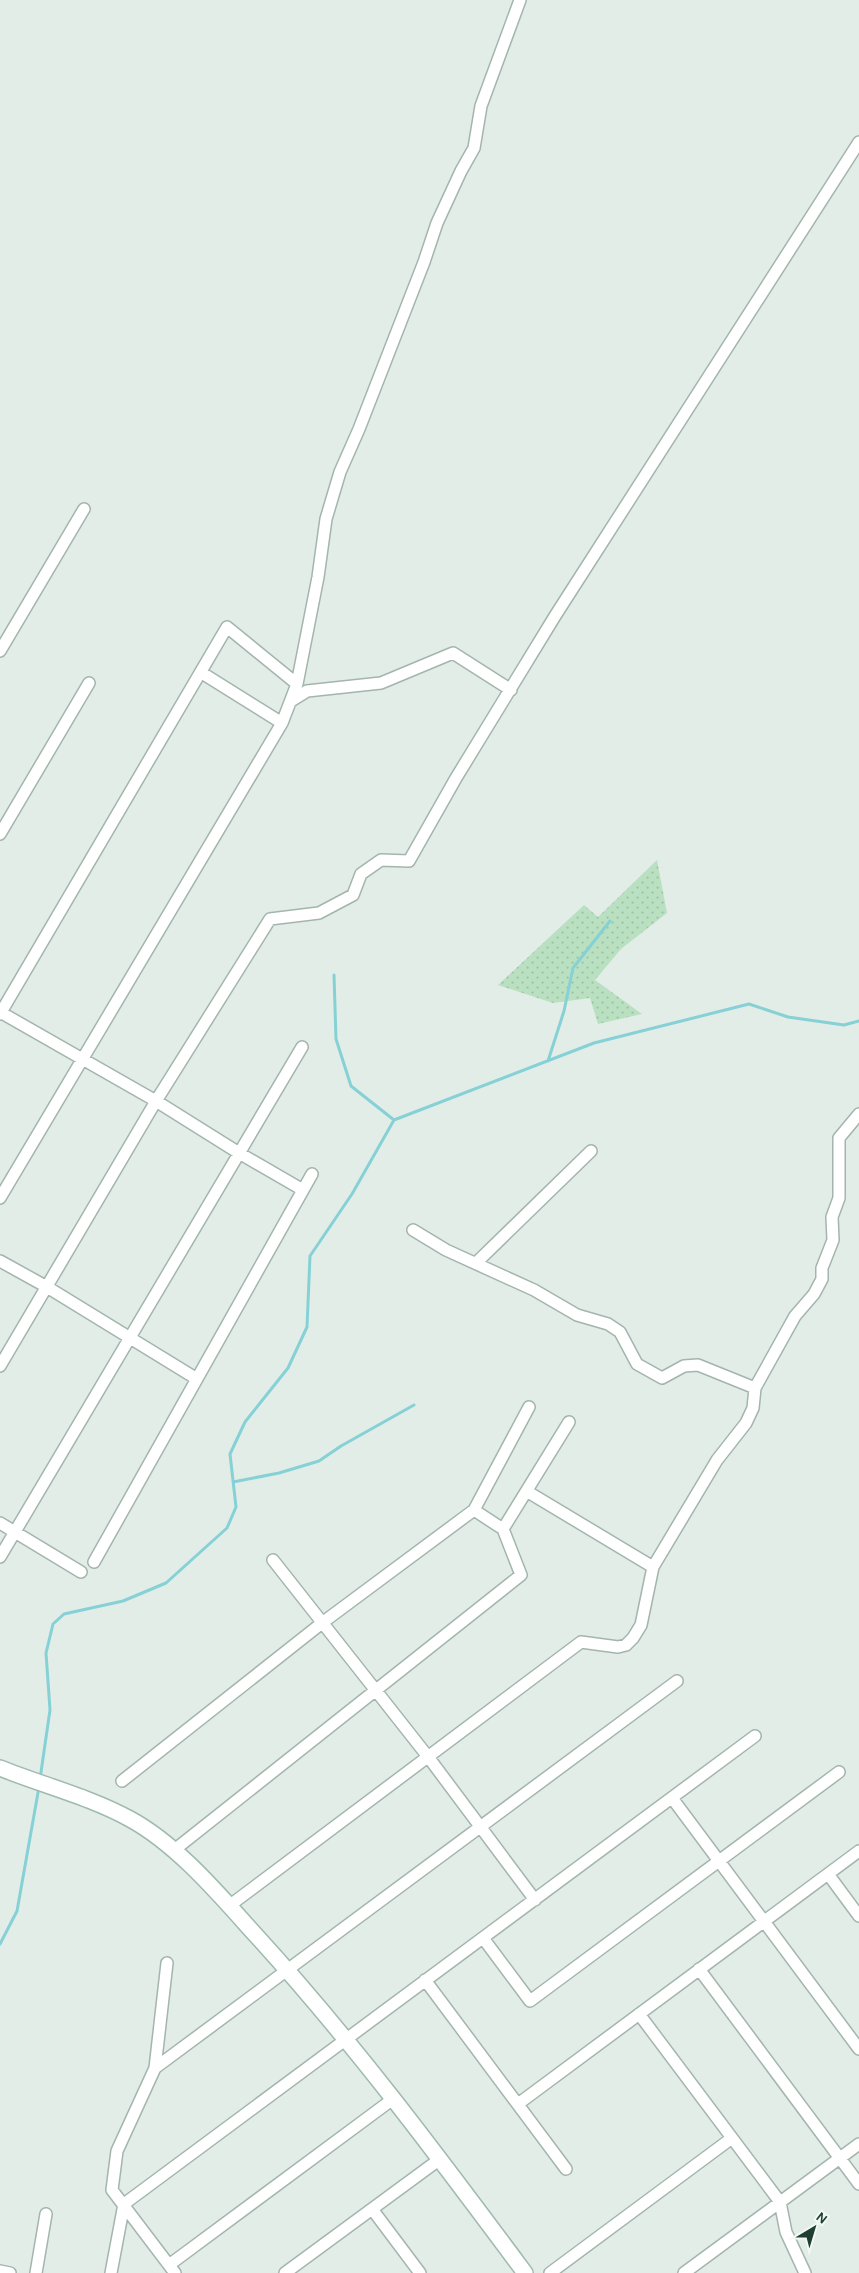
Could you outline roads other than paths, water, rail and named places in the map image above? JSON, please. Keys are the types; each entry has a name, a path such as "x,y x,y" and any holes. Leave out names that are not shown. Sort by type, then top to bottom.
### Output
{"main road":[{"path":"0,1768 130,1819 173,1850 229,1906 288,1970 346,2039 440,2159 525,2273"}],"street":[{"path":"0,1198 282,723 297,684 318,577 326,519 340,472 424,262 436,223 474,148 482,106 520,0"},
{"path":"0,1366 156,1101 270,919 319,913 353,895 360,874 381,860 409,861 456,778 555,616 859,142"},
{"path":"0,651 84,509"},
{"path":"297,684 227,627 202,673 0,1012 82,1057 238,1153 303,1190"},
{"path":"291,701 307,691 381,683 453,653 511,690"},
{"path":"202,673 282,723"},
{"path":"0,834 89,683"},
{"path":"0,1557 302,1046"},
{"path":"229,1906 429,1758 580,1642 618,1648 626,1645 641,1625 654,1567 717,1460 746,1423 753,1408 755,1388 795,1316 814,1294 822,1279 822,1268 833,1240 832,1217 839,1198 839,1138 859,1114"},
{"path":"476,1263 591,1151"},
{"path":"94,1562 312,1174"},
{"path":"413,1230 446,1250 534,1290 577,1316 608,1324 620,1332 637,1364 662,1378 684,1366 698,1365 755,1388"},
{"path":"0,1261 47,1287 197,1379"},
{"path":"122,1781 322,1623 474,1510 528,1407"},
{"path":"504,1529 569,1422"},
{"path":"528,1492 654,1567"},
{"path":"173,1850 521,1575 504,1529 474,1510"},
{"path":"0,1523 81,1572"},
{"path":"273,1560 429,1758 534,1900"},
{"path":"155,2068 677,1681"},
{"path":"111,2273 124,2204 755,1736"},
{"path":"483,1938 530,2001 839,1772"},
{"path":"672,1798 859,2049"},
{"path":"518,2104 859,1851"},
{"path":"828,1874 859,1916"},
{"path":"167,1963 155,2068 117,2151 112,2190 172,2269 393,2099"},
{"path":"699,1969 859,2184"},
{"path":"425,1980 566,2169"},
{"path":"639,2014 780,2202 786,2232 805,2273"},
{"path":"550,2273 732,2138"},
{"path":"684,2273 859,2144"},
{"path":"285,2273 440,2159"},
{"path":"372,2209 420,2273"},
{"path":"36,2273 46,2214"},
{"path":"0,2271 10,2273"}],"waterway":[{"path":"548,1061 564,1011 573,968 610,921"},
{"path":"334,975 336,1039 351,1086 394,1120"},
{"path":"40,1779 50,1710 46,1653 53,1624 64,1614 123,1601 166,1583 227,1528 236,1507 230,1454 245,1422 288,1368 307,1327 310,1256 352,1194 394,1120 594,1043 749,1004 788,1017 844,1025 859,1021"},
{"path":"233,1482 279,1473 319,1461 341,1446 414,1405"},
{"path":"0,1944 17,1911 39,1787"}]}
